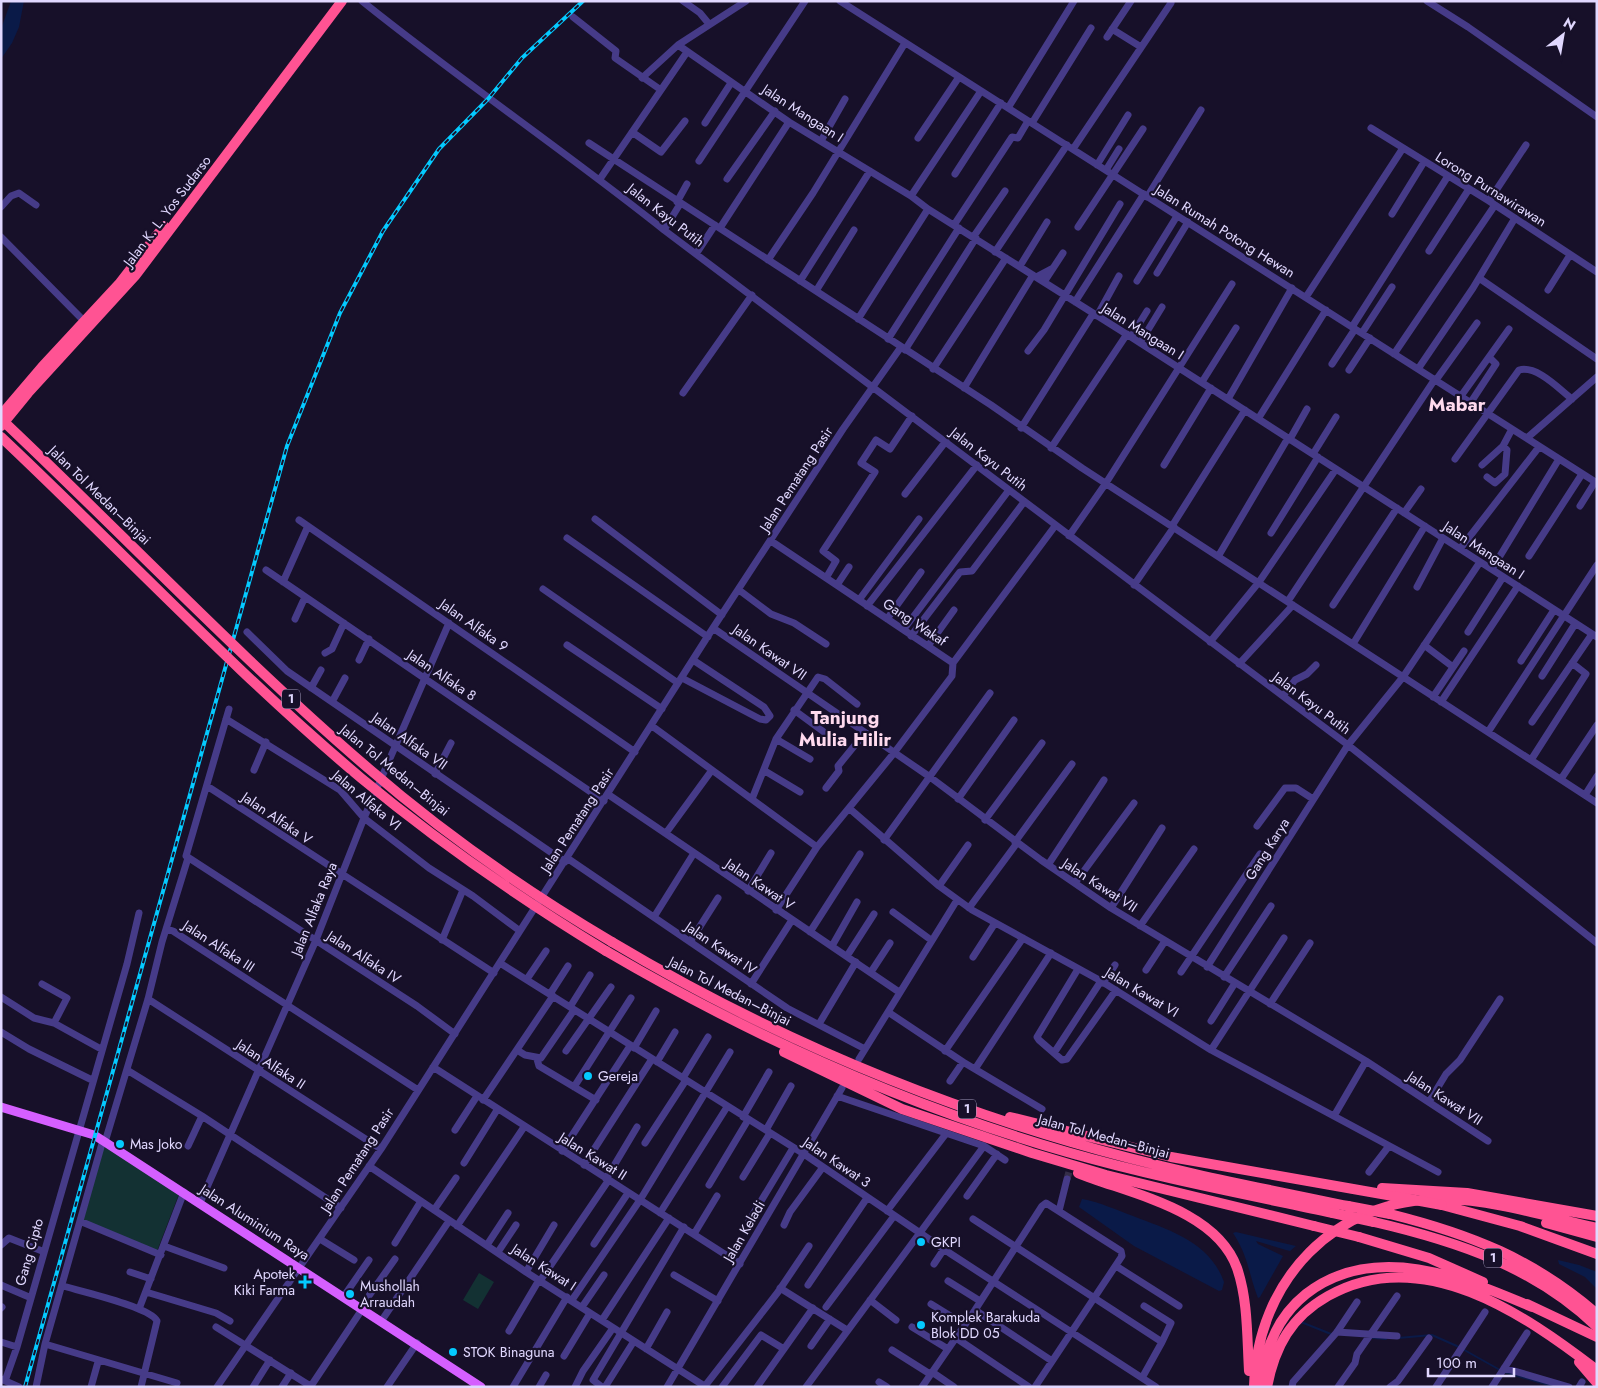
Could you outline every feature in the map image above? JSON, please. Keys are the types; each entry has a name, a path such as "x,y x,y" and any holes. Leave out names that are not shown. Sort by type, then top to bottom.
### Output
{"highway":[{"name":"Jalan K. L. Yos Sudarso","path":"1,415 132,268 334,1"},
{"name":"Jalan K. L. Yos Sudarso","path":"1,426 28,393 135,276 342,1"},
{"name":"Jalan Tol Medan–Binjai","path":"1,419 270,679 370,769 496,866 612,942 703,995 771,1028 864,1069 942,1100 1042,1133 1118,1155 1390,1214 1463,1235 1511,1255 1560,1284 1597,1314"},
{"name":"Jalan Tol Medan–Binjai","path":"1,437 262,688 361,777 490,876 648,976 757,1033 894,1093 965,1119 1116,1165 1374,1222 1455,1243 1491,1257 1552,1291 1597,1327"},
{"path":"648,976 711,1014 881,1100 983,1142 1174,1209 1201,1223 1230,1252 1240,1278 1252,1387"},
{"path":"942,1100 1171,1157 1261,1174 1396,1192 1444,1202 1496,1208 1597,1237"},
{"path":"983,1142 1091,1171 1359,1237 1429,1258 1597,1337"},
{"path":"1396,1192 1460,1192 1597,1216"},
{"path":"1252,1387 1257,1347 1266,1316 1287,1278 1305,1256 1338,1229 1370,1212 1416,1201 1490,1204 1597,1228"},
{"path":"1444,1202 1520,1226 1597,1254"},
{"path":"1261,1387 1266,1351 1282,1320 1296,1302 1318,1285 1348,1272 1385,1266 1428,1271 1476,1285 1532,1307"},
{"path":"1269,1387 1275,1356 1283,1337 1299,1316 1322,1300 1344,1289 1374,1281 1406,1279 1462,1289 1497,1303 1543,1330 1597,1370"},
{"path":"1543,1330 1568,1350 1597,1383"}],"main road":[{"name":"Jalan Aluminium Raya","path":"1,1107 104,1141 301,1267 481,1387"}],"street":[{"name":"Jalan Kayu Putih","path":"362,1 488,100 600,179 664,230 946,441 1055,526 1348,745 1597,943"},
{"path":"683,1 700,14 709,24"},
{"path":"642,78 678,45 746,1"},
{"path":"700,161 805,1"},
{"name":"Jalan Rumah Potong Hewan","path":"840,1 1596,482"},
{"path":"1008,108 1074,1"},
{"path":"1107,37 1131,1"},
{"path":"1426,1 1468,27 1597,117"},
{"path":"995,252 1141,47 1170,3"},
{"path":"573,18 614,49 617,52 615,58 661,90"},
{"path":"888,339 1012,137 1018,138 1030,122 1091,28"},
{"path":"1112,29 1141,47"},
{"path":"768,260 813,193 837,151 905,43"},
{"name":"Jalan Mangaan I","path":"678,45 731,83 775,110 789,122 911,196 928,209 975,237 1064,296 1129,335 1594,636"},
{"path":"600,179 687,52"},
{"path":"918,138 959,77"},
{"path":"705,123 731,83"},
{"path":"911,196 982,91"},
{"path":"822,141 845,99"},
{"path":"955,174 1001,103"},
{"path":"728,179 775,110"},
{"path":"1075,302 1201,110"},
{"path":"1097,165 1128,115"},
{"path":"632,132 662,152 685,121"},
{"path":"696,254 718,227 789,122"},
{"name":"Lorong Purnawirawan","path":"1371,128 1492,203 1597,272"},
{"path":"1109,172 1143,129"},
{"path":"589,143 678,203 718,227 964,388 1051,448 1219,555 1597,803"},
{"path":"1394,354 1492,203 1526,145"},
{"path":"1306,297 1404,148"},
{"path":"1078,227 1109,172 1119,149"},
{"path":"1392,214 1424,162"},
{"path":"800,281 870,171"},
{"path":"1332,364 1356,329 1448,176"},
{"path":"664,230 687,184"},
{"path":"1428,252 1469,189"},
{"name":"Jalan Pematang Pasir","path":"217,1387 381,1149 713,628 854,412 903,349 1005,192"},
{"path":"1,207 11,196 19,193 36,205"},
{"path":"1028,352 1120,204"},
{"path":"858,320 928,209"},
{"path":"1137,281 1177,216"},
{"path":"1418,369 1479,278 1515,218"},
{"path":"1020,266 1047,222"},
{"path":"1157,273 1188,222"},
{"path":"816,291 854,230"},
{"path":"1,237 84,321"},
{"path":"1044,282 1063,253"},
{"path":"1548,290 1570,255"},
{"path":"933,368 1006,258"},
{"path":"964,388 1035,276 1053,268"},
{"path":"1021,428 1119,276"},
{"path":"1479,278 1597,359"},
{"path":"1069,536 1106,483 1232,284"},
{"path":"1356,329 1392,287"},
{"path":"1228,399 1292,288"},
{"path":"683,393 752,295"},
{"path":"1140,343 1162,307"},
{"path":"1258,419 1326,310"},
{"path":"1051,448 1147,311"},
{"path":"1239,664 1290,603 1364,487 1477,323"},
{"path":"1202,382 1236,328"},
{"path":"1461,396 1509,329"},
{"path":"1349,370 1370,338"},
{"path":"1470,402 1496,364 1490,358"},
{"path":"1455,460 1517,372 1522,369 1539,374 1572,399"},
{"path":"1526,438 1597,377"},
{"path":"1164,465 1211,388"},
{"path":"1219,555 1307,409"},
{"path":"1134,585 1173,527 1245,410"},
{"path":"826,578 836,560 823,551 875,472 861,462 876,440 890,449 912,416"},
{"path":"1271,533 1336,417"},
{"path":"1482,465 1503,446 1512,429"},
{"path":"905,494 946,441"},
{"path":"1487,477 1495,483 1505,474 1507,450 1503,446"},
{"path":"1460,549 1539,447"},
{"path":"1492,570 1558,459"},
{"path":"867,606 977,466"},
{"path":"1210,642 1259,582 1336,469"},
{"path":"1529,556 1582,474"},
{"path":"1580,506 1596,482"},
{"path":"1404,513 1421,489"},
{"path":"904,629 1008,490"},
{"path":"911,636 960,572 972,571 983,558 1024,502"},
{"path":"1333,605 1397,508"},
{"path":"595,519 722,615"},
{"name":"Jalan Alfaka 9","path":"299,520 635,752"},
{"path":"859,600 919,520"},
{"path":"283,582 308,526"},
{"path":"954,663 1055,526"},
{"path":"1353,644 1425,526"},
{"path":"567,538 708,637"},
{"path":"1418,587 1443,538"},
{"path":"904,540 914,546"},
{"name":"Gang Wakaf","path":"771,541 954,663 952,676 850,809 817,847 776,910"},
{"name":"Gang Karya","path":"1207,967 1348,745 1403,677 1480,562"},
{"path":"1488,732 1597,565"},
{"path":"837,585 848,567"},
{"name":"Jalan Alfaka 8","path":"266,570 606,798"},
{"path":"887,619 921,572"},
{"path":"1468,632 1503,576"},
{"path":"1441,702 1518,586"},
{"path":"543,589 680,681 760,719 766,720 770,716 764,707 693,660"},
{"path":"739,590 771,614 794,623 826,644"},
{"path":"295,619 305,597"},
{"path":"928,646 954,610"},
{"path":"1521,660 1554,610"},
{"path":"325,653 332,648 344,623"},
{"name":"Jalan Alfaka Raya","path":"200,1203 257,1070 316,940 340,875 424,677 449,623"},
{"path":"1542,676 1576,624"},
{"name":"Jalan Kawat VII","path":"713,628 930,778 985,820 1110,908 1366,1061 1488,1141"},
{"name":"Jalan Alfaka VII","path":"247,632 287,671 436,774 566,860"},
{"path":"1532,722 1572,663 1594,636"},
{"path":"359,660 369,639"},
{"path":"566,645 662,709"},
{"path":"1424,645 1463,669"},
{"path":"1433,697 1464,651"},
{"path":"1530,760 1586,674 1572,663"},
{"path":"1283,696 1295,680 1307,674 1316,665"},
{"path":"311,688 321,670"},
{"path":"752,799 765,771 776,739 806,693 820,677 857,704"},
{"path":"332,702 344,678"},
{"path":"884,840 990,693"},
{"path":"167,929 229,709"},
{"path":"794,710 828,735"},
{"name":"Jalan Alfaka VI","path":"226,719 266,742 340,790 364,818 430,868 520,931"},
{"path":"958,799 1014,720"},
{"path":"1561,779 1597,725"},
{"path":"652,726 817,847"},
{"path":"826,788 839,772 838,766 864,734"},
{"path":"776,739 810,759"},
{"path":"254,770 266,742"},
{"path":"436,774 451,743"},
{"path":"985,820 1042,743"},
{"path":"969,908 1072,764"},
{"path":"666,833 712,770"},
{"path":"765,771 800,792"},
{"path":"1585,795 1597,776"},
{"path":"1048,865 1104,780"},
{"name":"Jalan Alfaka V","path":"207,786 340,875 494,973"},
{"path":"1257,826 1285,788 1296,788 1313,799"},
{"name":"Jalan Kawat V","path":"606,798 666,833 748,891 899,992"},
{"path":"1075,883 1134,803"},
{"name":"Jalan Kawat VI","path":"850,809 939,886 969,908 1116,990 1211,1050 1438,1172"},
{"path":"1110,908 1162,828"},
{"path":"939,886 968,845"},
{"path":"1140,926 1194,849"},
{"path":"654,917 694,853"},
{"path":"748,891 772,853"},
{"path":"810,932 860,854"},
{"path":"1181,972 1260,854"},
{"name":"Jalan Alfaka IV","path":"187,855 455,1034"},
{"name":"Jalan Kawat IV","path":"566,860 654,917 787,1008 865,1049"},
{"path":"442,940 463,890"},
{"path":"690,942 718,898"},
{"path":"859,1059 957,900"},
{"path":"832,946 857,902"},
{"path":"1224,977 1271,906"},
{"path":"892,912 931,940"},
{"name":"Gang Cipto","path":"3,1380 17,1346 42,1251 78,1131 139,913"},
{"path":"847,956 874,914"},
{"path":"751,984 792,920"},
{"path":"973,957 996,923"},
{"name":"Jalan Alfaka III","path":"36,1387 45,1344 104,1141 148,999 167,929 173,931 418,1090"},
{"path":"946,1051 1023,938"},
{"path":"1211,1050 1284,938"},
{"path":"1146,970 1165,941"},
{"path":"871,972 890,943"},
{"path":"1270,1004 1310,943"},
{"path":"527,979 546,951"},
{"path":"975,1069 1052,953"},
{"path":"819,1024 856,962"},
{"name":"Jalan Kawat 3","path":"500,963 706,1092 745,1119 804,1154 944,1249 1156,1387"},
{"path":"1054,1053 1115,965"},
{"path":"455,1130 517,1050 568,966"},
{"path":"1078,969 1037,1037 1062,1060 1067,1059 1116,990"},
{"path":"537,1059 544,1054 590,975"},
{"path":"1211,1022 1235,983"},
{"path":"42,984 67,998 54,1023"},
{"path":"566,1052 579,1030 590,1020 611,987"},
{"path":"1,997 34,1018 54,1023 101,1049"},
{"path":"574,1087 632,998"},
{"name":"Jalan Alfaka II","path":"148,999 381,1149"},
{"path":"1429,1102 1446,1074 1460,1060 1500,999"},
{"path":"562,1151 656,1010"},
{"path":"888,1012 963,1062 1042,1109"},
{"path":"1,1032 29,1049 92,1080"},
{"path":"584,1165 654,1060 675,1032"},
{"path":"646,1143 708,1037"},
{"path":"517,1050 537,1059 539,1066 596,1100"},
{"path":"513,1387 569,1298 640,1200 730,1052"},
{"path":"1334,1116 1366,1061"},
{"path":"950,1081 963,1062"},
{"name":"Jalan Kawat II","path":"433,1067 497,1110 740,1264"},
{"path":"127,1070 202,1116 342,1208"},
{"path":"709,1185 768,1072"},
{"path":"744,1177 791,1086"},
{"name":"Jalan Keladi","path":"667,1387 842,1088"},
{"path":"837,1096 945,1135 983,1142 1006,1160"},
{"path":"660,1213 727,1106"},
{"path":"464,1163 497,1110"},
{"path":"188,1146 202,1116"},
{"path":"457,1226 524,1127"},
{"path":"509,1331 540,1280 607,1180 637,1127"},
{"path":"826,1307 945,1135"},
{"path":"806,1387 983,1142"},
{"path":"1369,1172 1389,1146"},
{"path":"749,1221 793,1148"},
{"path":"967,1196 997,1154"},
{"name":"Jalan Kawat I","path":"369,1166 526,1272 705,1386"},
{"path":"784,1225 790,1212 822,1167"},
{"path":"778,1173 789,1180"},
{"path":"434,1210 456,1178"},
{"path":"1059,1211 1067,1178"},
{"path":"139,1309 184,1192"},
{"path":"594,1244 628,1193"},
{"path":"694,1234 717,1196"},
{"path":"808,1285 867,1198"},
{"path":"762,1200 773,1207"},
{"path":"395,1243 421,1201"},
{"path":"922,1387 1044,1204 1049,1204 1120,1251 1122,1256 1035,1387"},
{"path":"486,1245 508,1213"},
{"path":"602,1320 669,1218"},
{"path":"973,1219 1162,1342"},
{"path":"382,1320 449,1220"},
{"path":"82,1222 161,1255"},
{"path":"498,1252 516,1225"},
{"path":"526,1272 554,1225"},
{"path":"634,1341 604,1387 593,1380 684,1227"},
{"path":"1,1245 9,1238 42,1251"},
{"path":"320,1239 354,1260"},
{"path":"164,1246 224,1268"},
{"path":"705,1386 780,1288 809,1246"},
{"path":"934,1264 944,1249"},
{"path":"216,1327 312,1386 395,1259"},
{"path":"344,1296 369,1260"},
{"path":"1116,1266 1179,1306"},
{"path":"130,1272 151,1279"},
{"path":"582,1308 604,1275"},
{"path":"674,1275 718,1301"},
{"path":"948,1281 980,1301"},
{"path":"1,1285 30,1297"},
{"path":"63,1286 139,1309 154,1316 156,1321 140,1387"},
{"path":"780,1288 847,1330"},
{"path":"146,1292 216,1313 230,1321"},
{"path":"1338,1387 1355,1363 1357,1354 1368,1337 1397,1296"},
{"path":"870,1300 896,1320"},
{"path":"1292,1387 1293,1382 1334,1334 1357,1302"},
{"path":"931,1304 964,1325"},
{"path":"1142,1378 1171,1323 1144,1306"},
{"path":"757,1387 813,1308"},
{"path":"975,1310 1052,1361"},
{"path":"646,1349 667,1312"},
{"path":"1436,1387 1485,1312"},
{"path":"564,1356 590,1313"},
{"path":"811,1346 830,1319"},
{"path":"912,1327 948,1349"},
{"path":"575,1387 583,1371 613,1328"},
{"path":"1492,1387 1527,1333"},
{"path":"1334,1334 1368,1337 1397,1336"},
{"path":"722,1387 761,1335 784,1349"},
{"path":"956,1338 1029,1387"},
{"path":"1390,1387 1398,1381 1429,1338"},
{"path":"1,1342 17,1346"},
{"path":"45,1344 98,1362 177,1383"},
{"path":"387,1387 417,1344"},
{"path":"892,1350 954,1387"},
{"path":"253,1387 270,1360"},
{"path":"91,1387 98,1362"},
{"path":"1502,1371 1545,1387"},
{"path":"1502,1371 1569,1387"},
{"path":"282,1387 291,1373"},
{"path":"539,1387 546,1375"},
{"path":"3,1380 19,1387"},
{"path":"879,1382 887,1387"}],"green space":[{"path":"104,1145 179,1194 157,1251 83,1220"},
{"path":"479,1273 494,1282 478,1309 463,1300"}],"water":[{"path":"11,1 24,1 19,27 12,43 1,59 1,29"},
{"path":"1082,1199 1114,1209 1174,1232 1187,1239 1199,1247 1218,1268 1224,1282 1222,1290 1219,1291 1134,1246 1079,1207"},
{"path":"1236,1232 1296,1246 1290,1251 1256,1241 1258,1244 1283,1256 1258,1298 1245,1258 1233,1233"},
{"path":"1558,1260 1597,1272 1597,1289 1585,1277 1559,1264"}],"waterway":[{"path":"1301,1322 1331,1334"},
{"path":"1398,1338 1432,1335 1459,1347 1500,1370"},
{"path":"1373,1338 1386,1339"},
{"path":"1504,1372 1552,1386"}],"tunnel":[{"path":"1067,1179 1075,1150"}],"railway":[{"path":"25,1387 287,446 340,313 383,231 439,149 488,99 522,58 583,1"}],"place":[{"name":"Gereja","path":"588,1076"},
{"name":"Mas Joko","path":"120,1144"},
{"name":"GKPI","path":"921,1242"},
{"name":"Apotek Kiki Farma","path":"305,1282"},
{"name":"Mushollah Arraudah","path":"350,1294"},
{"name":"Komplek Barakuda Blok DD 05","path":"921,1325"},
{"name":"STOK Binaguna","path":"453,1352"}],"district":[{"name":"Mabar","path":"1457,404"},
{"name":"Tanjung Mulia Hilir","path":"845,728"}]}
